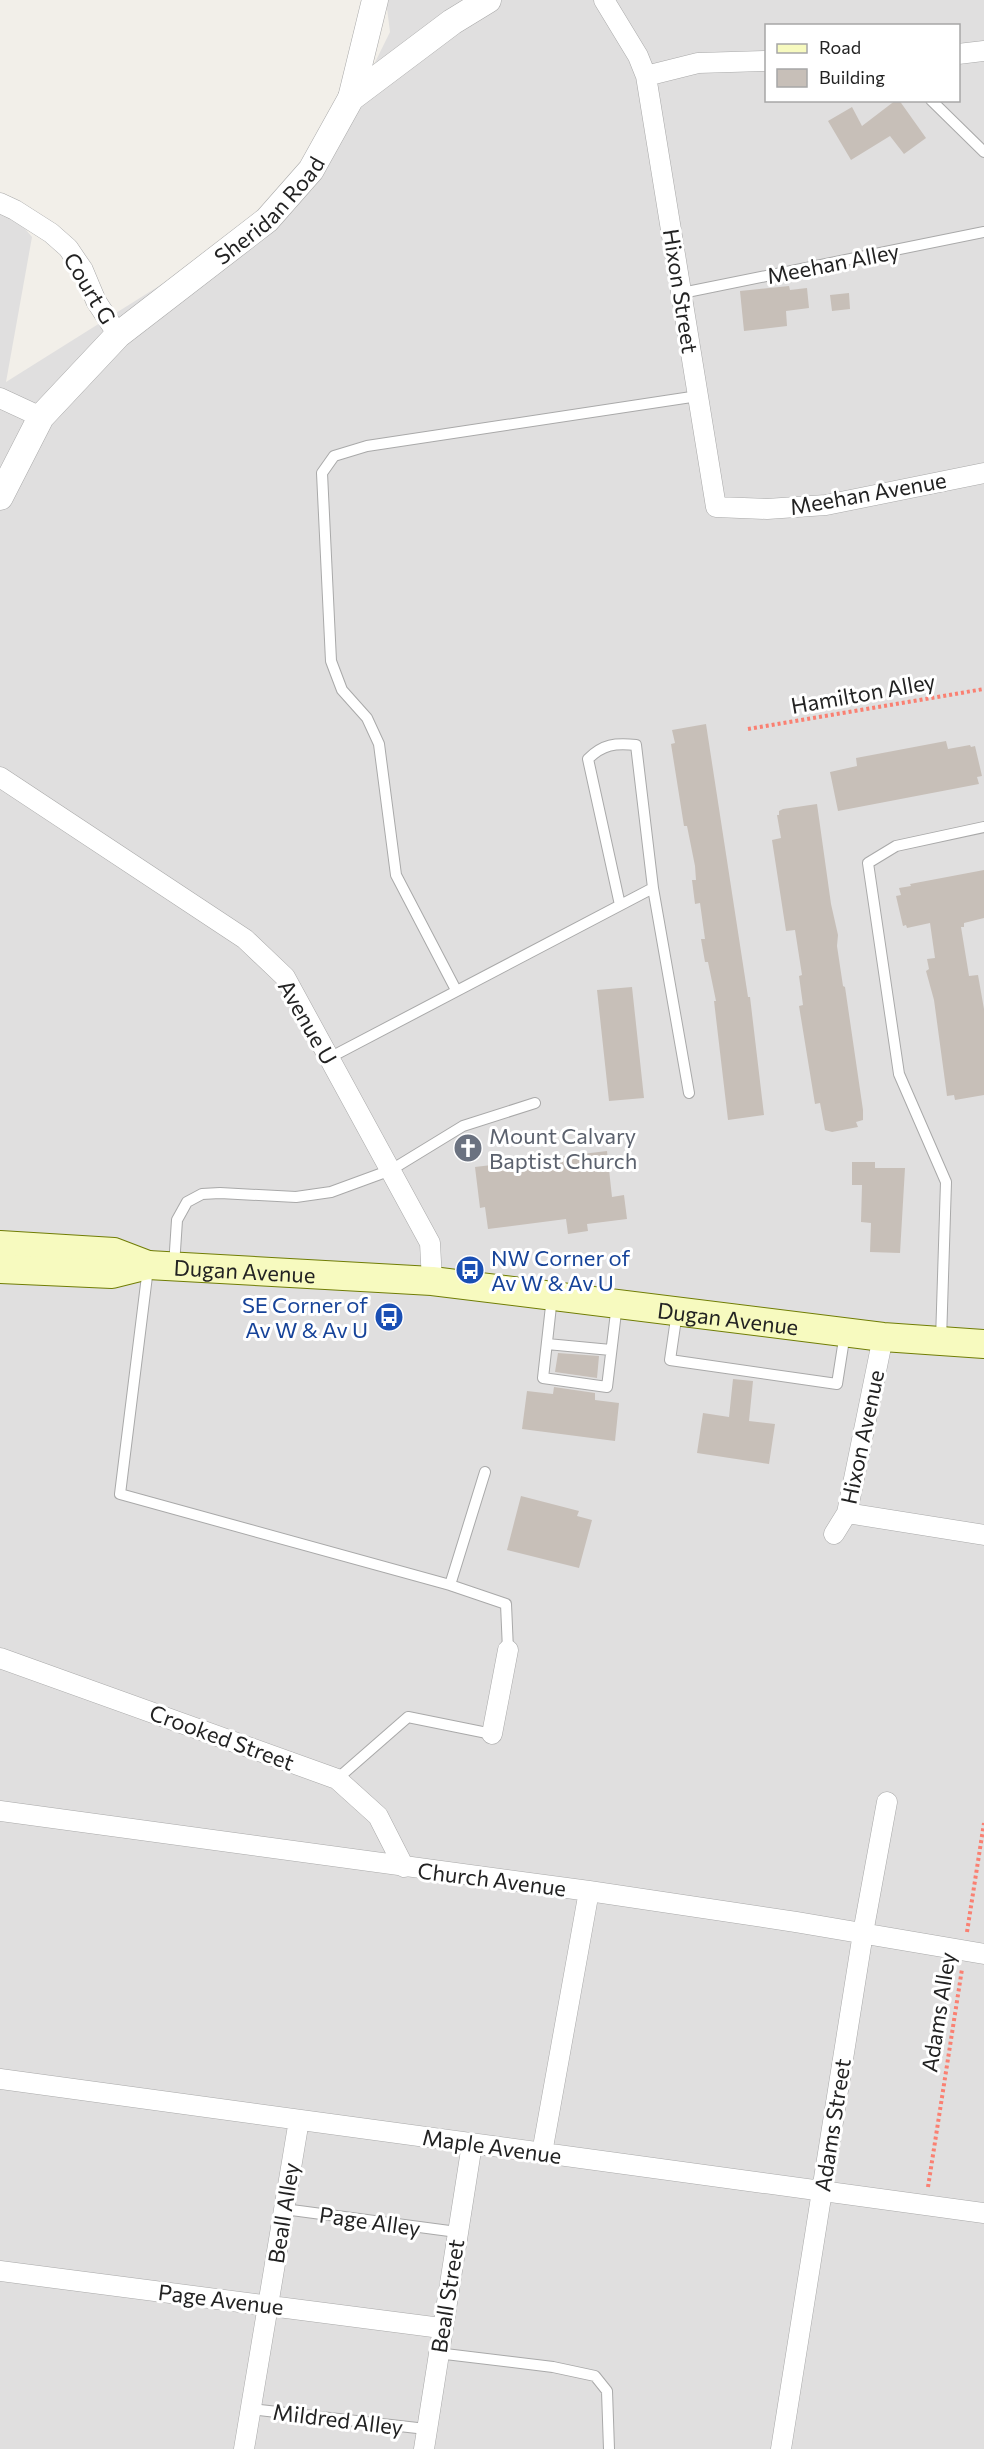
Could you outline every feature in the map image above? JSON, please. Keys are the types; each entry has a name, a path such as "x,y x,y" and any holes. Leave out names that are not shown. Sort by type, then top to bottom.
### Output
{"main road":[{"name":"Dugan Avenue","path":"0,1245 114,1252 161,1266"},
{"name":"Dugan Avenue","path":"0,1269 112,1274 161,1266 432,1281 845,1333 984,1344"}],"street":[{"path":"351,98 375,0"},
{"name":"Sheridan Road","path":"0,497 41,417 118,335 267,220 311,170 351,98 452,22 488,0"},
{"name":"Hixon Street","path":"604,0 638,56 646,76 716,507"},
{"path":"960,54 984,51"},
{"path":"646,76 698,63 765,61"},
{"name":"Court G","path":"0,203 51,233 68,248 83,270 96,301 118,335"},
{"path":"0,398 41,417"},
{"name":"Meehan Avenue","path":"716,507 767,509 826,505 984,473"},
{"name":"Avenue U","path":"0,777 245,939 285,977 430,1243 432,1281"},
{"name":"Hixon Avenue","path":"834,1534 847,1512 883,1337"},
{"path":"847,1512 984,1535"},
{"path":"492,1734 508,1650"},
{"name":"Crooked Street","path":"0,1658 338,1779 378,1816 404,1867"},
{"name":"Adams Street","path":"781,2449 863,1933 887,1802"},
{"name":"Church Avenue","path":"0,1811 589,1892 863,1933 984,1954"},
{"path":"542,2153 589,1892"},
{"name":"Maple Avenue","path":"0,2079 984,2213"},
{"name":"Beall Alley","path":"244,2449 299,2120"},
{"name":"Beall Street","path":"424,2449 437,2353 472,2144"},
{"name":"Page Avenue","path":"0,2271 441,2328"}],"lane":[{"path":"933,102 984,152"},
{"name":"Meehan Alley","path":"681,293 984,232"},
{"path":"456,990 396,875 379,744 367,718 342,690 331,662 322,473 334,456 367,446 698,396"},
{"path":"620,905 588,759 598,749 616,743 636,746 653,888 689,1093"},
{"path":"941,1340 946,1182 899,1074 868,862 896,846 984,827"},
{"path":"329,1058 653,888"},
{"path":"508,1650 506,1604 450,1585 120,1494 161,1266 177,1220 188,1202 202,1194 308,1196 331,1192 391,1170 464,1126 535,1103"},
{"path":"552,1297 543,1378 607,1387 617,1304"},
{"path":"677,1312 670,1360 837,1384 845,1333"},
{"path":"547,1344 611,1350"},
{"path":"450,1585 485,1472"},
{"path":"338,1779 408,1717 492,1734"},
{"name":"Page Alley","path":"284,2209 457,2232"},
{"path":"437,2353 553,2367 595,2376 608,2391 609,2449"},
{"name":"Mildred Alley","path":"251,2409 426,2429"}],"path":[{"name":"Hamilton Alley","path":"748,729 984,689"},
{"name":"Adams Alley","path":"925,2205 984,1823"}],"shaded area":[{"path":"386,0 984,0 984,2449 0,2449 0,199 32,237 6,382 312,190 390,32"}],"building":[{"path":"893,102 900,102 926,138 904,154 890,136 851,160 828,121 852,107 862,126"},
{"path":"789,286 790,290 807,288 809,308 786,311 787,326 744,331 740,291"},
{"path":"849,293 850,309 832,311 830,295"},
{"path":"706,724 748,997 750,997 764,1115 728,1120 714,1001 716,1001 708,962 705,962 701,939 705,939 700,903 695,904 692,880 696,880 695,866 687,826 684,826 671,744 675,743 672,730"},
{"path":"946,741 948,749 975,746 982,776 977,777 979,784 838,811 830,772 857,766 856,758"},
{"path":"817,804 863,1110 863,1120 856,1122 858,1127 832,1132 825,1130 820,1103 815,1104 799,1006 803,1005 799,976 802,975 795,930 786,931 772,840 781,838 777,815 779,811"},
{"path":"984,870 984,918 964,923 964,927 961,927 969,976 978,975 984,1009 984,1095 955,1100 954,1095 947,1096 934,1000 926,971 929,969 927,959 935,958 930,923 907,928 906,925 903,926 896,896 901,895 899,888 911,886 910,884"},
{"path":"632,987 644,1098 609,1101 597,990"},
{"path":"607,1151 612,1197 624,1195 627,1219 587,1224 588,1231 568,1234 566,1219 488,1229 485,1207 480,1208 475,1167"},
{"path":"852,1162 875,1162 875,1168 905,1168 900,1253 870,1252 871,1223 861,1222 862,1185 852,1185"},
{"path":"558,1353 599,1356 597,1378 555,1372"},
{"path":"733,1379 753,1381 749,1421 775,1424 769,1464 697,1453 703,1413 729,1417"},
{"path":"554,1387 595,1393 595,1400 619,1403 615,1441 522,1429 527,1391 553,1394"},
{"path":"521,1496 579,1511 577,1516 592,1520 579,1568 507,1550"}],"place":[{"name":"Mount Calvary Baptist Church","path":"468,1148"},
{"name":"NW Corner of Av W & Av U","path":"470,1270"},
{"name":"SE Corner of Av W & Av U","path":"389,1317"}]}
